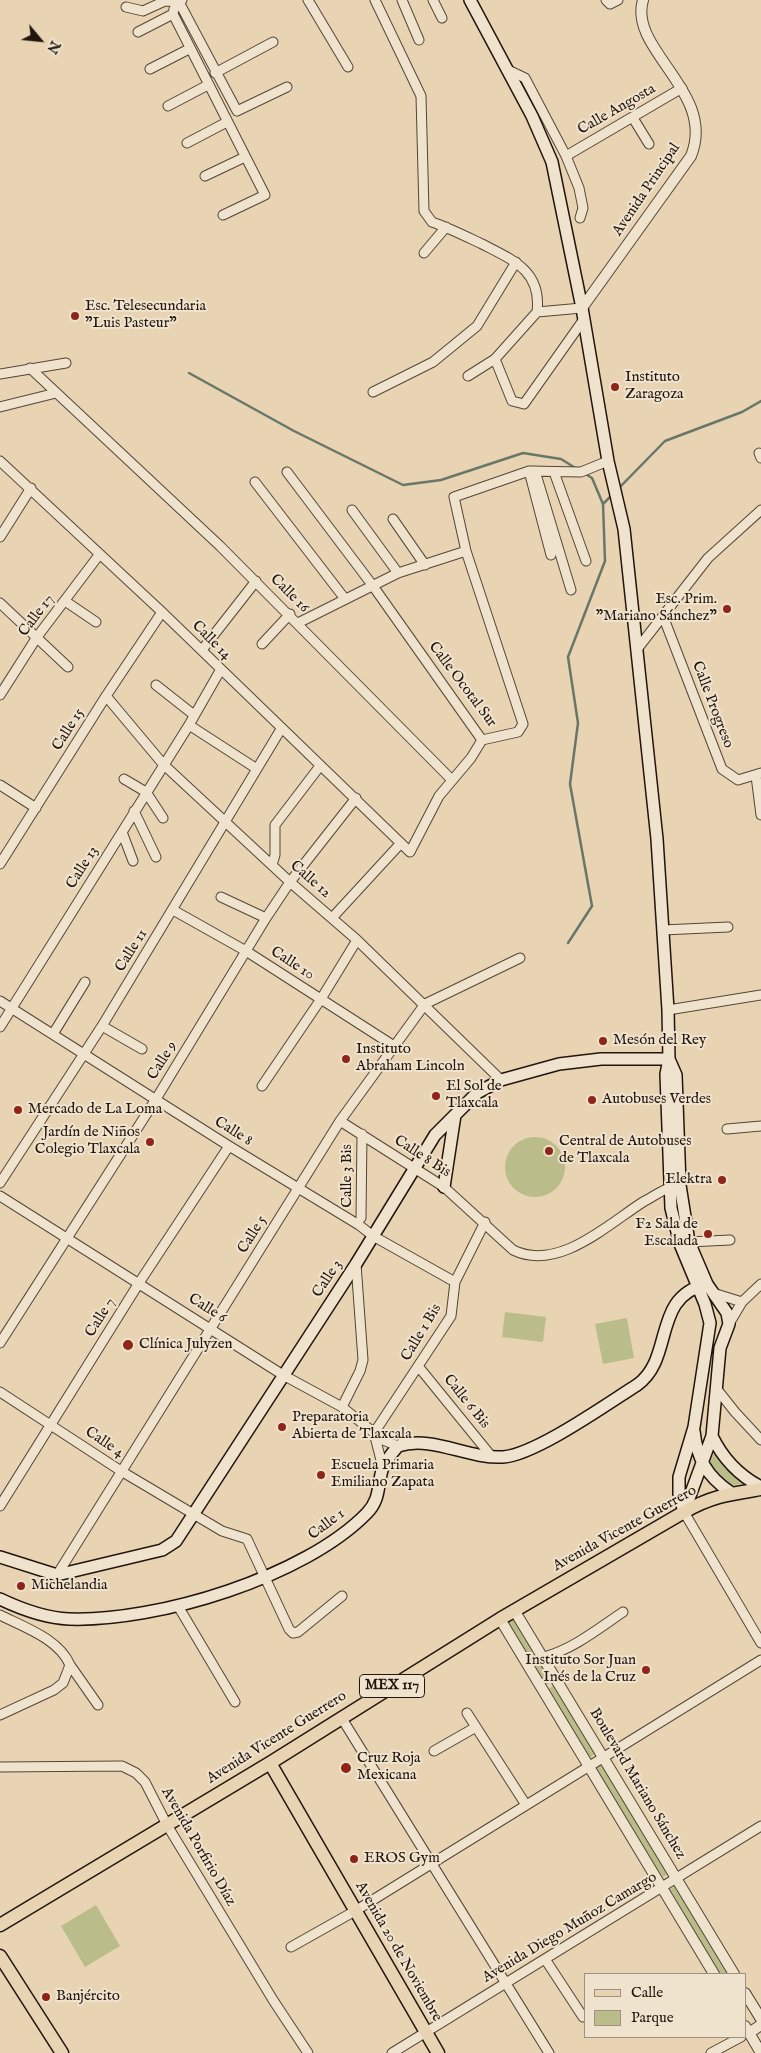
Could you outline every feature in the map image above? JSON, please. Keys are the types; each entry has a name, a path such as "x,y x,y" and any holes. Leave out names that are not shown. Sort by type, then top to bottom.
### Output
{"main road":[{"path":"470,0 532,116 552,162 583,313 608,461 624,529 654,791 668,1010 669,1059 666,1074 675,1186 689,1242 706,1288 710,1333 694,1427 679,1477 679,1494 684,1512"},
{"name":"Calle 3","path":"51,1574 162,1550 176,1541 356,1264 413,1168 435,1135 477,1093 501,1080 560,1064 601,1059 669,1059"},
{"path":"444,1187 455,1115"},
{"path":"675,1186 671,1208 675,1226 706,1288 726,1309 728,1330 720,1348 712,1436 684,1512"},
{"path":"398,1446 421,1442 474,1456 492,1457 511,1456 534,1447 643,1381 654,1365 673,1308 684,1293 706,1288"},
{"path":"710,1333 728,1330"},
{"path":"694,1427 695,1447 702,1466 719,1485 730,1492"},
{"path":"712,1436 720,1452 729,1463 739,1473 761,1488"},
{"name":"Calle 1","path":"0,1599 20,1608 68,1619 132,1615 178,1606 264,1578 320,1550 367,1513 376,1501 383,1468 398,1446"},
{"name":"MEX 117","path":"730,1492 761,1488"},
{"name":"Avenida Vicente Guerrero","path":"0,1926 270,1763 514,1610 684,1512 730,1492"},
{"path":"0,1557 51,1574"},
{"name":"Avenida 20 de Noviembre","path":"270,1763 438,2053"},
{"path":"0,1956 62,2053"}],"street":[{"path":"308,0 348,67"},
{"path":"375,0 421,96 424,211 432,222 446,227 516,262 528,274 537,288 537,312 496,359 468,376"},
{"path":"402,0 419,40"},
{"path":"433,0 442,18"},
{"path":"606,0 610,4 618,0"},
{"name":"Avenida Principal","path":"583,313 691,156 697,134 692,111 682,88 644,29 641,9 643,0"},
{"path":"126,7 143,11 165,1 177,6 237,111 287,87"},
{"path":"138,32 177,6"},
{"path":"177,6 190,49 266,195 223,215"},
{"path":"215,73 273,42"},
{"path":"150,69 190,49"},
{"path":"506,69 525,78 566,156 580,188 583,208 580,218"},
{"path":"168,106 208,85"},
{"name":"Calle Angosta","path":"566,156 682,88"},
{"path":"633,118 649,144"},
{"path":"186,143 227,122"},
{"path":"205,176 245,157"},
{"path":"424,253 446,227"},
{"path":"373,392 433,362 477,326 516,262"},
{"path":"537,312 583,313"},
{"path":"496,359 512,401 524,404 583,313"},
{"path":"0,374 66,363"},
{"name":"Calle 16","path":"30,368 290,614 452,780"},
{"path":"0,407 56,393"},
{"name":"Calle 14","path":"0,461 202,650 281,729 356,798 400,843"},
{"path":"298,623 398,573 466,551 454,498 532,471 581,472 608,461"},
{"path":"532,471 551,554"},
{"path":"532,471 571,590"},
{"name":"Calle Ocotal Sur","path":"287,472 373,586 482,740 518,732 522,724 466,551"},
{"path":"554,472 586,561"},
{"path":"255,482 345,598"},
{"path":"0,536 31,488"},
{"path":"352,510 398,573"},
{"path":"638,648 708,558 761,510"},
{"path":"393,519 425,565"},
{"name":"Calle 17","path":"0,695 37,637 99,555"},
{"path":"202,650 256,581"},
{"path":"65,601 96,622"},
{"path":"0,603 68,667"},
{"name":"Calle 15","path":"0,864 106,696 162,612"},
{"path":"262,644 290,614"},
{"name":"Calle Progreso","path":"663,616 722,769 738,780 758,774"},
{"name":"Calle 13","path":"0,1026 189,725 221,669"},
{"path":"156,685 194,715"},
{"name":"Calle 12","path":"106,696 163,764 290,882 357,940 425,1004 501,1080"},
{"path":"189,725 257,769"},
{"name":"Calle 11","path":"0,1183 102,1026 281,729"},
{"path":"332,918 400,843 410,852 439,796 471,758 482,740"},
{"path":"272,865 275,855 275,825 320,766"},
{"path":"758,774 761,815"},
{"path":"124,779 146,792 163,818"},
{"path":"0,785 36,808"},
{"name":"Calle 9","path":"0,1343 156,1099 266,918 290,882 356,798"},
{"path":"134,811 156,857"},
{"path":"122,832 133,861"},
{"path":"221,897 266,918"},
{"name":"Calle 10","path":"173,910 246,951 394,1046"},
{"path":"663,930 728,927"},
{"path":"262,1086 321,999 357,940"},
{"name":"Calle 5","path":"51,1574 121,1471 340,1121 425,1004 520,958"},
{"path":"53,1034 85,982"},
{"path":"668,1010 761,995"},
{"name":"Calle 8","path":"0,1001 229,1146 359,1224 373,1236 455,1282"},
{"path":"102,1026 142,1050"},
{"name":"Calle 8 Bis","path":"340,1121 444,1187 485,1222"},
{"path":"727,1129 761,1126"},
{"name":"Calle 3 Bis","path":"361,1218 362,1134"},
{"name":"Calle 7","path":"0,1506 139,1284 229,1146"},
{"path":"485,1222 513,1250 524,1255 550,1256 574,1247 675,1186"},
{"name":"Calle 6","path":"0,1196 65,1239 212,1328 283,1375 342,1407 383,1440 398,1446"},
{"name":"Calle 1 Bis","path":"374,1433 451,1316 455,1282 485,1222"},
{"path":"689,1242 730,1240"},
{"path":"342,1407 360,1371 363,1360 356,1264"},
{"path":"728,1330 742,1302 761,1284"},
{"path":"706,1288 742,1302"},
{"name":"Calle 6 Bis","path":"418,1366 492,1457"},
{"path":"716,1388 761,1440"},
{"name":"Calle 4","path":"0,1392 121,1471 222,1531 247,1539 264,1578 293,1633 298,1632 342,1596"},
{"path":"374,1433 383,1468"},
{"path":"684,1512 761,1642"},
{"path":"178,1606 235,1702"},
{"name":"Boulevard Mariano Sánchez","path":"514,1610 733,1973"},
{"path":"544,1657 587,1637 623,1612"},
{"path":"0,1615 50,1642 66,1656 98,1706"},
{"name":"Boulevard Mariano Sánchez","path":"500,1619 587,1767 713,1973"},
{"path":"291,1948 355,1911 761,1660"},
{"path":"0,1716 54,1690 63,1683 70,1665"},
{"path":"542,1690 557,1681"},
{"path":"467,1713 526,1805"},
{"path":"341,1717 507,1982 549,2053"},
{"path":"434,1751 476,1726"},
{"name":"Avenida Porfirio Díaz","path":"0,1767 122,1766 136,1773 145,1782 167,1825 273,2000 308,2053"},
{"name":"Avenida Diego Muñoz Camargo","path":"392,2053 761,1826"},
{"path":"545,1958 583,2017"},
{"path":"746,1995 761,2020"},
{"path":"746,2033 761,2026"},
{"path":"746,2034 760,2053"},
{"path":"711,2053 736,2038"}],"green space":[{"path":"529,1137 541,1137 552,1142 560,1150 565,1161 563,1179 552,1192 541,1197 529,1197 518,1192 510,1184 505,1173 505,1161 510,1150 518,1142"},
{"path":"505,1312 546,1317 543,1342 502,1337"},
{"path":"627,1318 634,1358 603,1364 595,1324"},
{"path":"714,1453 725,1468 744,1483 731,1486 708,1466"},
{"path":"516,1618 554,1680 545,1686 507,1623"},
{"path":"557,1683 596,1753 587,1760 547,1690"},
{"path":"604,1762 670,1873 663,1877 593,1769"},
{"path":"678,1885 730,1973 718,1973 670,1889"},
{"path":"96,1905 120,1946 85,1967 61,1926"}],"waterway":[{"path":"189,373 294,431 403,485 441,480 523,453 561,459 577,469"},
{"path":"618,489 665,441 742,412 761,401"},
{"path":"568,943 592,906 570,784 578,723 568,657 605,561 603,504 592,478 584,473"},
{"path":"603,504 612,495"}],"place":[{"name":"Esc. Telesecundaria \"Luis Pasteur\"","path":"75,316"},
{"name":"Instituto Zaragoza","path":"615,387"},
{"name":"Esc. Prim. \"Mariano Sánchez\"","path":"727,609"},
{"name":"Mesón del Rey","path":"603,1041"},
{"name":"Instituto Abraham Lincoln","path":"346,1059"},
{"name":"El Sol de Tlaxcala","path":"436,1096"},
{"name":"Autobuses Verdes","path":"592,1100"},
{"name":"Mercado de La Loma","path":"18,1110"},
{"name":"Jardín de Niños Colegio Tlaxcala","path":"150,1142"},
{"name":"Central de Autobuses de Tlaxcala","path":"549,1151"},
{"name":"Elektra","path":"722,1180"},
{"name":"F2 Sala de Escalada","path":"708,1234"},
{"name":"Clínica Julyzen","path":"128,1345"},
{"name":"Preparatoria Abierta de Tlaxcala","path":"282,1427"},
{"name":"Escuela Primaria Emiliano Zapata","path":"321,1475"},
{"name":"Michelandia","path":"21,1586"},
{"name":"Instituto Sor Juan Inés de la Cruz","path":"646,1670"},
{"name":"Cruz Roja Mexicana","path":"346,1768"},
{"name":"EROS Gym","path":"354,1859"},
{"name":"Banjército","path":"46,1997"}]}
